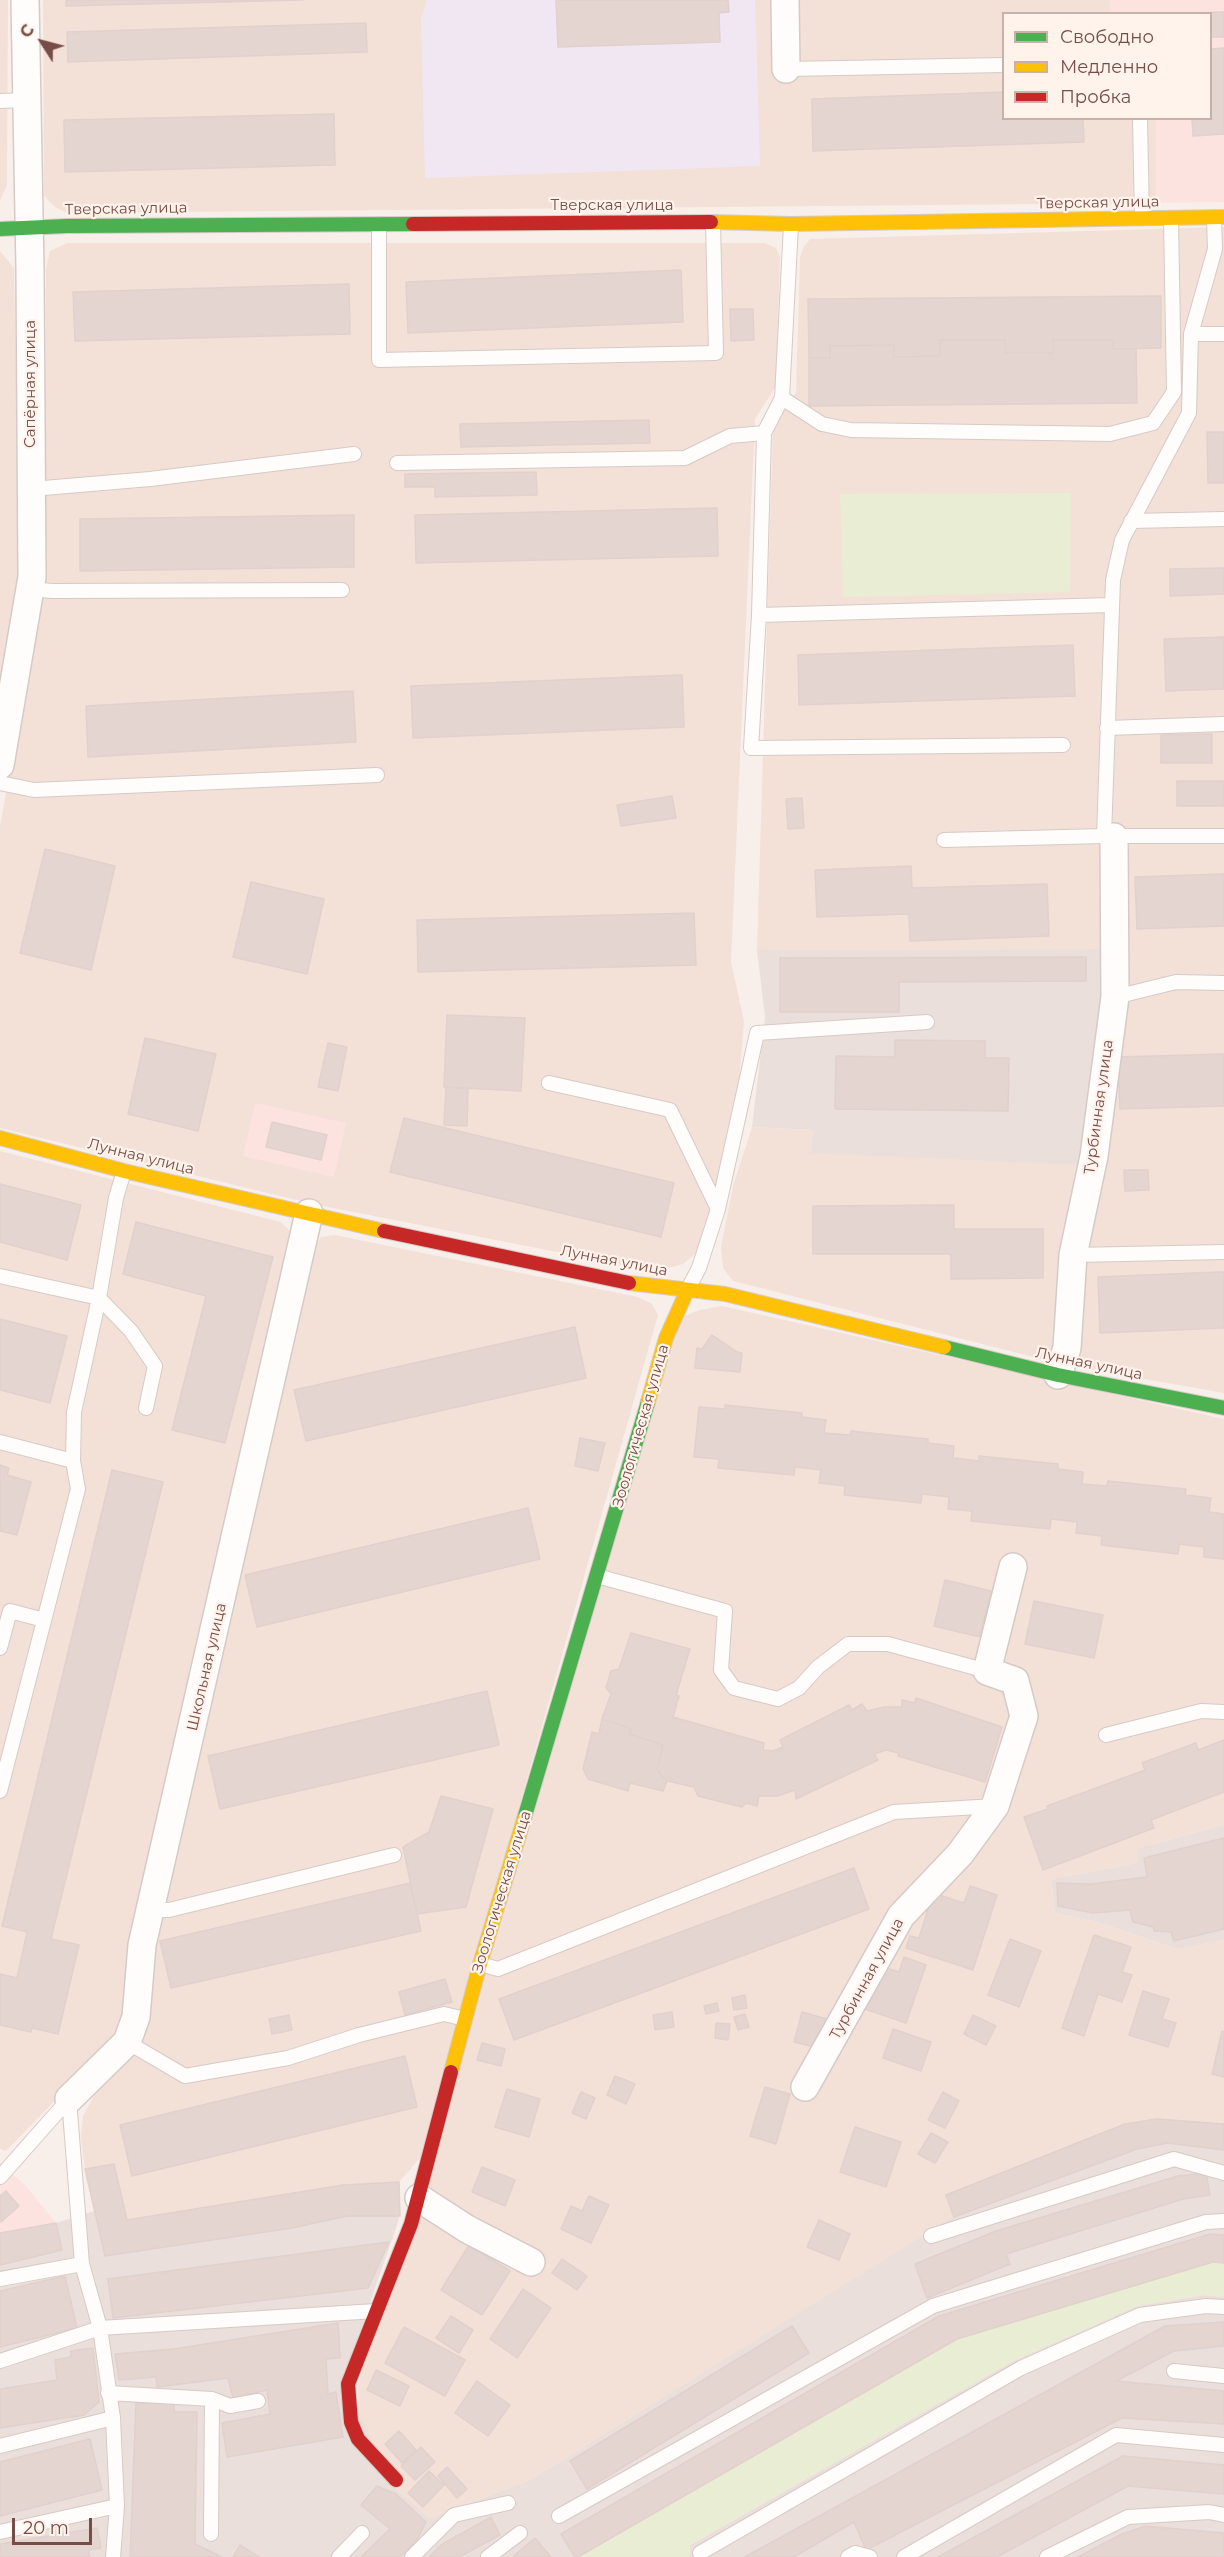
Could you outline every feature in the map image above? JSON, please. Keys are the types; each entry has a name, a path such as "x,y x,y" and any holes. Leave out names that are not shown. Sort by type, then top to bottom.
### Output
{"street":[{"name":"Сапёрная улица","path":"0,765 30,589 32,489 29,228 13,100 25,0"},
{"path":"785,0 786,69"},
{"name":"Тверская улица","path":"0,229 379,224 713,222 791,224 1219,218"},
{"name":"Турбинная улица","path":"1058,1375 1067,1348 1073,1255 1094,1156 1115,997 1109,836"},
{"name":"Лунная улица","path":"0,1138 124,1171 309,1213 644,1286 725,1294 1058,1375 1224,1408"},
{"name":"Школьная улица","path":"69,2099 127,2042 136,2017 142,1945 152,1910 309,1213"},
{"name":"Зоологическая улица","path":"396,2480 358,2439 351,2422 348,2384 411,2224 480,1965 666,1338 687,1291"},
{"path":"987,1671 1013,1567"},
{"name":"Турбинная улица","path":"805,2087 901,1916 960,1854 995,1806 1024,1716 1015,1681 987,1671"},
{"path":"419,2198 466,2229 531,2262"}],"lane":[{"path":"786,69 1002,64"},
{"path":"1140,120 1142,219"},
{"path":"1109,836 1107,728 1110,605 1113,580 1122,540 1189,413 1191,334 1215,249 1219,218"},
{"path":"782,398 822,424 851,430 1110,434 1153,423 1174,392 1171,219"},
{"path":"379,224 379,360 716,353 713,222"},
{"path":"791,224 782,398 764,433 759,615 750,748 1063,745"},
{"path":"1191,334 1224,334"},
{"path":"397,463 685,458 730,436 764,433"},
{"path":"32,489 150,479 354,454"},
{"path":"1131,521 1224,519"},
{"path":"30,589 52,591 342,590"},
{"path":"759,615 1110,605"},
{"path":"1107,728 1224,724"},
{"path":"0,783 33,790 377,775"},
{"path":"944,840 1224,836"},
{"path":"1115,997 1176,982 1224,983"},
{"path":"687,1291 699,1268 718,1209 757,1033 927,1022"},
{"path":"549,1083 670,1110 718,1209"},
{"path":"0,1791 78,1489 73,1461 74,1412 99,1298 116,1198 124,1171"},
{"path":"1073,1255 1224,1252"},
{"path":"0,1276 99,1298 131,1331 155,1366 146,1408"},
{"path":"0,1442 73,1461"},
{"path":"597,1576 725,1611 721,1670 734,1688 778,1699 799,1688 818,1667 848,1644 888,1644 987,1671"},
{"path":"0,1648 5,1610 44,1620"},
{"path":"1106,1735 1201,1711 1224,1712"},
{"path":"480,1965 498,1969 894,1812 995,1806"},
{"path":"152,1910 169,1910 394,1855"},
{"path":"127,2042 185,2076 288,2058 359,2034 444,2014 465,2019"},
{"path":"0,2177 69,2099"},
{"path":"69,2099 82,2264 100,2328 113,2418 117,2506 113,2557"},
{"path":"931,2236 1174,2159 1224,2173"},
{"path":"559,2516 933,2306 1206,2222 1224,2222"},
{"path":"0,2279 82,2264"},
{"path":"700,2553 1021,2368 1140,2315 1206,2306 1224,2307"},
{"path":"0,2361 100,2328 376,2311"},
{"path":"1174,2372 1224,2376"},
{"path":"108,2393 212,2399 230,2406 258,2401"},
{"path":"211,2534 212,2399"},
{"path":"0,2446 113,2418"},
{"path":"903,2557 1116,2435 1224,2445"},
{"path":"412,2557 454,2515 508,2503"},
{"path":"0,2532 117,2506"},
{"path":"1047,2557 1128,2517 1209,2512 1224,2515"},
{"path":"339,2557 362,2533"},
{"path":"488,2557 519,2533"},
{"path":"848,2557 855,2553 870,2557"}],"shaded area":[{"path":"0,0 8,0 7,185 0,201"},
{"path":"43,0 1110,0 1111,12 1002,12 1002,120 1156,120 1156,203 67,213 55,207 44,196"},
{"path":"427,0 755,0 760,166 425,178 421,17"},
{"path":"1110,0 1224,0 1224,202 1156,203 1156,120 1212,120 1212,12 1111,12"},
{"path":"1224,227 1224,1393 1065,1365 733,1281 723,1268 721,1247 733,1186 752,1127 813,1130 811,1153 1099,949 757,950 773,425 796,392 800,258 803,248 810,239"},
{"path":"67,243 765,243 776,248 780,257 776,386 755,419 731,962 744,1021 737,1109 703,1242 693,1256 683,1264 664,1269 643,1269 313,1204 0,1128 0,826 45,577 46,269 50,251"},
{"path":"0,251 14,268 20,579 0,697"},
{"path":"1099,949 1101,992 1078,1165 811,1153 813,1130 752,1127 765,1017 757,950"},
{"path":"255,1103 346,1123 334,1177 243,1156"},
{"path":"0,1151 281,1222 292,1233 125,2015 117,2037 6,2151 0,2149"},
{"path":"335,1235 638,1297 652,1304 658,1315 420,2158 399,2182 343,2185 127,2220 114,2164 85,2169 81,2138 83,2116 95,2094 122,2063 153,1947 311,1253 321,1237"},
{"path":"722,1306 1224,1419 1224,1825 1138,1848 1137,1863 1051,1879 1055,1913 1097,1922 1177,1949 1224,1940 1224,2124 1157,2119 946,2195 954,2217 530,2480 430,2518 396,2489 359,2416 358,2384 674,1320 700,1310"},
{"path":"1224,1825 1224,1940 1177,1949 1097,1922 1055,1913 1051,1879 1137,1863 1138,1848"},
{"path":"1157,2119 1224,2124 1224,2263 1213,2262 578,2557 0,2557 0,2233 56,2223 94,2211 85,2169 114,2164 127,2220 343,2185 400,2216 343,2381 396,2489 430,2518 530,2480 953,2217 946,2195 1125,2124"},
{"path":"0,2163 26,2186 56,2223 0,2233"},
{"path":"1203,2295 1224,2297 1224,2557 689,2557 690,2545 1013,2361 1137,2306"}],"green space":[{"path":"1071,493 1070,592 843,597 840,494"},
{"path":"1213,2262 1224,2263 1224,2297 1203,2295 1137,2306 1013,2361 690,2545 689,2557 578,2557 957,2339"}],"building":[{"path":"66,0 303,0 66,6"},
{"path":"556,0 728,0 729,12 719,13 720,42 558,47"},
{"path":"1212,12 1224,12 1224,37 1212,37"},
{"path":"366,23 367,52 68,62 67,32"},
{"path":"1224,48 1224,134 1193,136 1192,120 1212,120 1212,49"},
{"path":"1002,92 1002,120 1083,120 1084,142 813,151 812,99"},
{"path":"334,114 335,165 65,172 64,120"},
{"path":"681,270 683,322 408,333 406,282"},
{"path":"349,284 350,334 75,341 73,292"},
{"path":"1161,296 1161,348 1113,349 1113,340 1053,340 1053,353 1005,353 1005,340 940,340 940,356 894,357 894,345 830,346 830,358 809,358 808,299"},
{"path":"730,309 753,309 754,340 731,341"},
{"path":"940,340 1005,340 1005,353 1053,353 1053,340 1113,340 1113,349 1136,349 1137,403 809,406 809,358 830,358 830,346 894,345 894,357 940,356"},
{"path":"649,420 650,443 461,447 460,424"},
{"path":"1207,432 1224,432 1224,483 1208,483"},
{"path":"536,472 537,495 435,497 435,487 405,487 405,474"},
{"path":"717,508 718,556 416,563 415,515"},
{"path":"354,515 354,567 80,571 80,519"},
{"path":"1224,568 1224,594 1170,596 1170,569"},
{"path":"1224,637 1224,689 1166,691 1164,639"},
{"path":"1073,645 1075,696 799,705 798,655"},
{"path":"682,675 684,727 413,738 411,686"},
{"path":"353,691 356,742 88,757 86,706"},
{"path":"1212,734 1212,763 1161,763 1161,735"},
{"path":"1177,781 1224,781 1224,806 1177,806"},
{"path":"672,796 676,818 621,826 617,805"},
{"path":"802,798 804,828 788,829 786,799"},
{"path":"45,849 115,866 91,970 20,953"},
{"path":"911,866 912,888 1047,884 1049,936 910,941 909,914 817,917 815,870"},
{"path":"1224,874 1224,926 1137,929 1135,877"},
{"path":"251,882 324,899 307,974 233,957"},
{"path":"694,913 696,965 418,972 417,920"},
{"path":"1086,957 1086,981 899,982 899,1012 780,1012 780,958"},
{"path":"447,1015 525,1018 521,1091 444,1087"},
{"path":"145,1038 216,1054 198,1131 128,1114"},
{"path":"895,1040 985,1041 985,1058 1009,1058 1008,1111 835,1109 836,1056 895,1057"},
{"path":"328,1043 347,1047 338,1091 318,1087"},
{"path":"1224,1054 1224,1106 1120,1109 1118,1057"},
{"path":"446,1087 468,1089 467,1126 444,1125"},
{"path":"404,1118 674,1183 661,1237 390,1172"},
{"path":"272,1122 327,1135 321,1160 266,1147"},
{"path":"1124,1170 1148,1170 1149,1190 1125,1191"},
{"path":"0,1184 81,1205 67,1260 0,1242"},
{"path":"954,1205 954,1229 1043,1229 1043,1278 951,1279 951,1254 813,1254 813,1206"},
{"path":"136,1222 273,1257 225,1443 172,1430 206,1296 123,1274"},
{"path":"1224,1272 1224,1328 1100,1333 1098,1277"},
{"path":"0,1319 67,1336 50,1403 0,1390"},
{"path":"575,1327 586,1378 306,1441 294,1390"},
{"path":"712,1335 742,1353 740,1372 695,1368 697,1348 702,1349"},
{"path":"725,1405 802,1413 802,1417 826,1420 824,1433 850,1435 851,1431 928,1439 928,1443 954,1446 953,1458 979,1461 979,1456 1058,1464 1058,1469 1083,1472 1082,1484 1107,1486 1108,1481 1186,1489 1185,1495 1211,1498 1209,1512 1224,1514 1224,1559 1204,1557 1204,1547 1179,1544 1178,1554 1101,1545 1102,1536 1076,1533 1077,1522 1051,1519 1050,1529 971,1521 972,1511 948,1509 949,1497 922,1494 921,1503 844,1495 845,1486 819,1483 821,1470 795,1467 794,1475 718,1468 719,1459 694,1457 699,1407 725,1409"},
{"path":"580,1438 605,1443 598,1471 575,1466"},
{"path":"0,1465 9,1468 7,1475 31,1482 17,1535 0,1531"},
{"path":"112,1470 163,1482 51,1939 79,1945 58,2034 32,2028 31,2032 0,2025 0,1974 17,1978 27,1932 2,1926"},
{"path":"528,1508 540,1559 257,1627 245,1575"},
{"path":"945,1580 991,1591 980,1637 934,1626"},
{"path":"1034,1601 1103,1615 1094,1658 1025,1644"},
{"path":"631,1633 690,1649 676,1695 679,1696 673,1717 764,1743 763,1750 773,1751 783,1747 780,1740 849,1705 852,1710 862,1704 867,1711 884,1707 902,1707 902,1700 915,1703 916,1698 1002,1727 985,1782 898,1756 899,1753 886,1750 874,1754 878,1760 796,1799 795,1790 777,1796 759,1796 757,1806 746,1803 742,1807 698,1796 694,1787 667,1781 657,1770 663,1745 629,1734 630,1728 602,1719 611,1694 606,1688 611,1671 619,1669"},
{"path":"487,1691 499,1745 220,1809 208,1756"},
{"path":"602,1719 630,1728 629,1734 663,1745 657,1770 667,1781 663,1791 630,1783 628,1791 588,1779 583,1769 592,1732 599,1734"},
{"path":"1224,1740 1224,1792 1151,1820 1154,1828 1043,1870 1024,1817 1048,1809 1047,1806 1145,1770 1142,1763 1196,1743 1198,1750"},
{"path":"441,1796 493,1809 466,1907 417,1914 403,1847 429,1832"},
{"path":"1224,1838 1224,1929 1174,1941 1171,1932 1154,1931 1153,1927 1133,1922 1130,1910 1093,1913 1058,1906 1057,1883 1091,1884 1147,1877 1144,1858"},
{"path":"854,1868 869,1909 514,2040 499,1999"},
{"path":"410,1883 421,1931 171,1988 160,1941"},
{"path":"970,1886 997,1895 973,1970 906,1948 910,1936 919,1938 933,1893 964,1903"},
{"path":"1094,1935 1131,1947 1122,1972 1132,1975 1122,2002 1098,1994 1084,2036 1062,2028"},
{"path":"1010,1939 1041,1951 1019,2007 988,1995"},
{"path":"904,1957 926,1965 906,2023 865,2009 880,1966 899,1972"},
{"path":"445,1979 452,2002 405,2015 399,1992"},
{"path":"1143,1991 1169,1999 1162,2019 1176,2023 1168,2047 1129,2035"},
{"path":"745,1995 747,2008 734,2010 732,1998"},
{"path":"717,2003 719,2011 706,2014 704,2006"},
{"path":"672,2012 674,2027 655,2030 653,2015"},
{"path":"802,2012 827,2019 819,2048 794,2042"},
{"path":"745,2014 749,2027 738,2030 734,2017"},
{"path":"289,2015 292,2030 272,2034 269,2019"},
{"path":"973,2015 996,2026 986,2045 964,2034"},
{"path":"716,2023 730,2024 728,2040 715,2038"},
{"path":"893,2029 931,2042 921,2071 883,2058"},
{"path":"1222,2031 1224,2032 1224,2077 1212,2074"},
{"path":"482,2043 505,2049 501,2066 477,2060"},
{"path":"405,2056 417,2107 132,2176 120,2125"},
{"path":"615,2076 635,2084 626,2104 607,2095"},
{"path":"765,2087 790,2094 776,2144 750,2136"},
{"path":"507,2089 540,2099 529,2137 495,2127"},
{"path":"581,2092 595,2098 586,2119 572,2113"},
{"path":"943,2092 959,2101 945,2128 928,2120"},
{"path":"1157,2119 1224,2124 1224,2150 1167,2143 1137,2149 954,2217 946,2195 1125,2124"},
{"path":"855,2127 901,2142 886,2187 840,2172"},
{"path":"931,2133 948,2142 935,2163 918,2154"},
{"path":"114,2164 127,2220 343,2185 399,2182 400,2216 347,2216 292,2228 105,2256 85,2169"},
{"path":"482,2167 515,2180 505,2206 472,2192"},
{"path":"1206,2173 1210,2195 1183,2199 1006,2254 1010,2264 927,2298 915,2264 996,2231 1178,2176"},
{"path":"6,2191 19,2206 1,2222 0,2196"},
{"path":"589,2196 609,2205 591,2243 561,2229 571,2206 582,2211"},
{"path":"819,2220 850,2234 839,2260 807,2247"},
{"path":"56,2223 62,2250 0,2265 0,2233"},
{"path":"1210,2234 1224,2235 1224,2263 1213,2262 957,2339 578,2557 575,2557 561,2534 939,2316"},
{"path":"389,2242 368,2288 113,2318 108,2279"},
{"path":"469,2245 510,2271 482,2315 441,2290"},
{"path":"562,2259 587,2276 577,2290 552,2273"},
{"path":"65,2276 77,2328 0,2347 0,2291"},
{"path":"523,2289 551,2308 517,2358 490,2339"},
{"path":"451,2316 473,2330 459,2353 436,2338"},
{"path":"1224,2322 1224,2346 1174,2351 1116,2381 1224,2391 1224,2424 1122,2418 866,2550 854,2522 794,2557 745,2557 1165,2326"},
{"path":"338,2323 340,2358 326,2359 328,2394 336,2392 343,2437 227,2457 222,2423 270,2414 267,2390 233,2398 228,2378 157,2387 156,2377 119,2380 115,2354 174,2349"},
{"path":"792,2326 809,2353 587,2489 570,2461"},
{"path":"404,2327 465,2360 445,2396 385,2363"},
{"path":"93,2348 99,2402 84,2415 0,2428 0,2389 57,2380 55,2360 71,2357 71,2351"},
{"path":"376,2370 409,2386 400,2406 367,2390"},
{"path":"477,2381 510,2405 488,2436 455,2413"},
{"path":"174,2402 174,2412 197,2412 195,2544 222,2557 130,2557 136,2403"},
{"path":"399,2431 416,2450 402,2463 385,2444"},
{"path":"90,2439 102,2490 0,2516 0,2462"},
{"path":"421,2447 435,2462 415,2480 401,2466"},
{"path":"1123,2456 1224,2465 1224,2494 1128,2486 997,2557 938,2557"},
{"path":"447,2467 467,2489 457,2498 438,2476"},
{"path":"429,2471 444,2485 423,2507 408,2493"},
{"path":"377,2486 396,2494 426,2522 417,2540 400,2557 361,2557 390,2529 361,2505"},
{"path":"491,2517 500,2535 459,2557 429,2557 441,2545"},
{"path":"1145,2526 1224,2533 1224,2557 1078,2557 1120,2535"},
{"path":"97,2528 101,2548 88,2550 90,2557 0,2557 0,2544"},
{"path":"535,2538 551,2557 513,2557 516,2554"},
{"path":"240,2545 259,2557 233,2557"}],"traffic: fast":[{"path":"0,229 67,226 413,224"},
{"path":"944,1347 1058,1375 1224,1408"},
{"path":"524,1819 648,1402"}],"traffic: slow":[{"path":"711,222 791,224 1224,217"},
{"path":"0,1138 124,1171 384,1231"},
{"path":"629,1283 725,1294 944,1347"},
{"path":"648,1402 666,1338 687,1291"},
{"path":"451,2072 480,1964 524,1819"}],"traffic: jam":[{"path":"413,224 711,222"},
{"path":"384,1231 629,1283"},
{"path":"396,2480 358,2439 351,2422 348,2384 411,2224 451,2072"}]}
